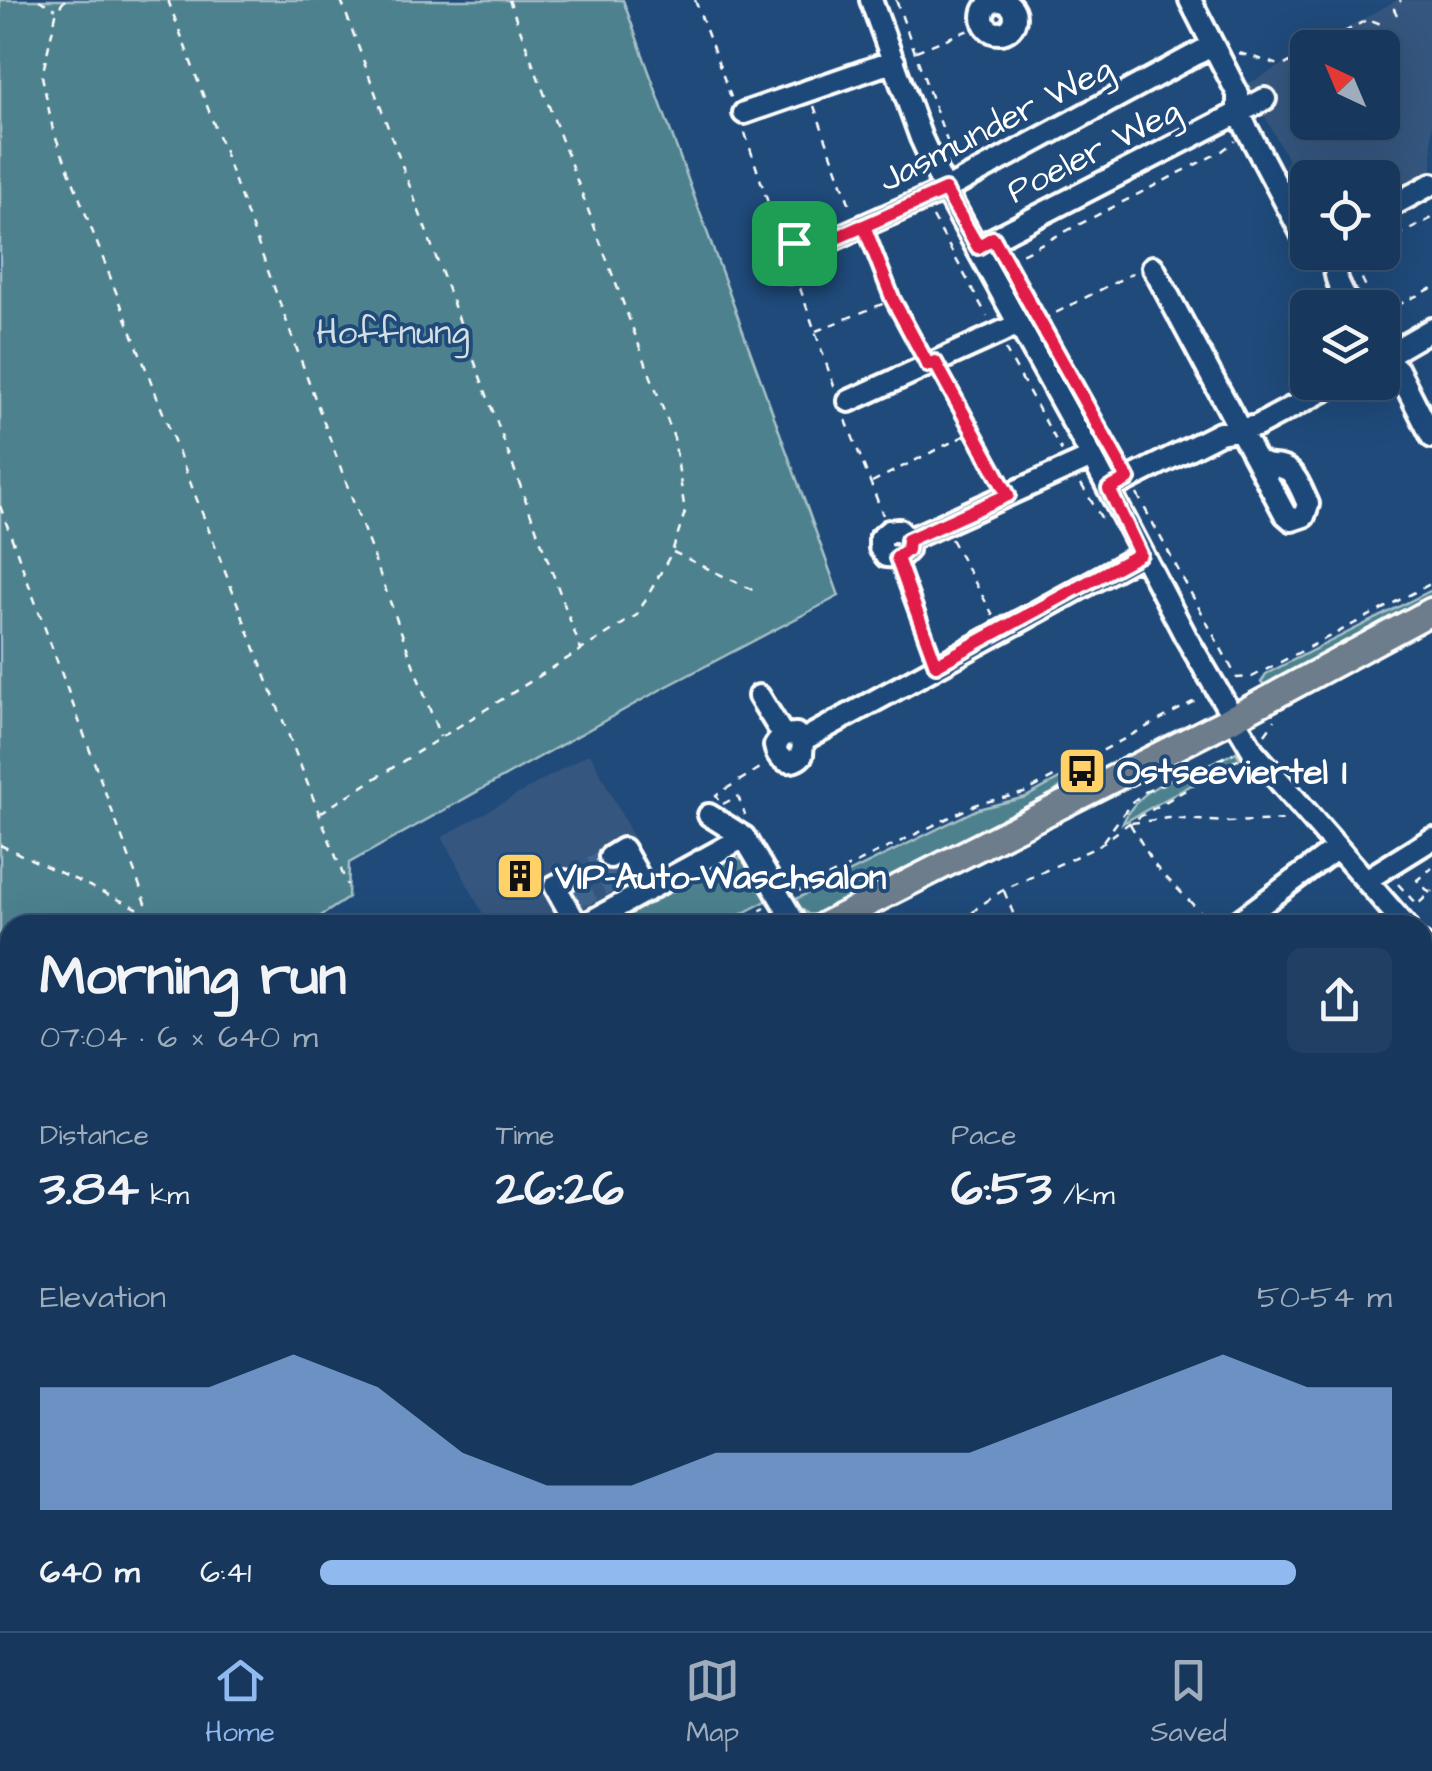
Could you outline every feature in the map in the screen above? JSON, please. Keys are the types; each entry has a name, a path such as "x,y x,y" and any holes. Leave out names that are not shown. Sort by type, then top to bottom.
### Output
{"main road":[{"path":"845,915 1234,718 1432,611"}],"street":[{"path":"871,0 921,138 1030,317 1140,554 1234,718 1253,751 1396,915"},
{"path":"985,10 1001,0 1014,10 1034,0"},
{"path":"1190,0 1238,94 1243,121 1290,211"},
{"name":"Jasmunder Weg","path":"804,252 953,186 1213,45"},
{"path":"744,113 894,60"},
{"name":"Poeler Weg","path":"985,243 1243,121 1265,99"},
{"path":"1400,201 1432,184"},
{"path":"1153,267 1256,460"},
{"path":"848,401 1030,317"},
{"path":"1400,347 1432,329"},
{"path":"1400,374 1432,438"},
{"path":"1109,489 1220,433 1256,426 1306,400"},
{"path":"902,549 942,525 1092,457"},
{"path":"760,696 788,744 1140,554"},
{"path":"709,815 744,836 790,915"},
{"path":"599,915 744,836"},
{"path":"1366,880 1432,839"},
{"path":"1247,915 1337,848"},
{"path":"610,856 624,849 627,872 647,890"},
{"path":"565,881 555,886 575,915"}],"path":[{"path":"39,0 57,10"},
{"path":"65,0 57,10 42,76 52,130 347,885"},
{"path":"168,0 440,738"},
{"path":"341,0 582,652"},
{"path":"320,812 637,615 672,552 685,512 674,438 509,0"},
{"path":"896,0 915,51 953,186"},
{"path":"1397,15 1394,8 1401,0"},
{"path":"894,60 985,10"},
{"path":"1348,30 1368,19 1381,24"},
{"path":"1213,45 1282,66 1290,62"},
{"path":"808,90 893,300 1008,495"},
{"path":"985,243 1007,262 1222,151 1243,121"},
{"path":"1400,235 1432,218"},
{"path":"1153,267 1030,317 1128,479 1236,678 1252,677 1432,583"},
{"path":"1400,304 1432,288"},
{"path":"814,332 893,300"},
{"path":"870,482 973,431"},
{"path":"0,506 150,914"},
{"path":"942,525 1002,630"},
{"path":"902,549 936,665"},
{"path":"672,552 755,591"},
{"path":"751,915 977,804 1024,792 1200,698"},
{"path":"1264,735 1280,716"},
{"path":"744,836 745,810 738,796 722,804 716,795 788,744"},
{"path":"1099,846 1132,802 1146,792 1239,750"},
{"path":"970,915 1004,890 1099,846 1129,823 1241,758"},
{"path":"1214,763 1219,770"},
{"path":"1129,823 1169,818 1295,822 1284,809"},
{"path":"1129,823 1156,866 1203,915"},
{"path":"0,845 150,914"},
{"path":"1384,868 1417,904 1431,892 1417,880 1432,868"},
{"path":"1004,890 1012,915"}],"shaded area":[{"path":"1397,0 1432,0 1432,183 1400,201 1400,160 1290,160 1290,164 1248,84 1290,61 1290,140 1400,140 1400,30 1343,30"},
{"path":"590,753 654,878 583,915 484,915 442,837"}],"green space":[{"name":"Hoffnung","path":"0,0 623,0 839,596 658,691 349,863 348,898 322,915 0,915"},
{"path":"1432,590 1432,602 1267,686 1261,682 1266,674"},
{"path":"1236,752 1240,758 1123,823 1131,808 1157,786"},
{"path":"1063,777 1065,783 1029,813 824,915 808,914 792,901 978,809 1026,797"},
{"path":"728,855 750,865 770,899 739,915 617,915"}],"tunnel":[{"path":"565,881 610,857"},
{"path":"575,900 620,876"}],"place":[{"name":"Ostseeviertel I","path":"1082,771"},
{"name":"VIP-Auto-Waschsalon","path":"520,876"}],"route":[{"path":"794,243 783,246 776,254 780,268 788,272 802,266 804,252 945,190 978,247 993,238 1128,479 1109,489 1140,554 936,665 897,558 907,550 908,540 1008,495 935,362 928,365 893,300 864,226 804,252 794,243"}]}
